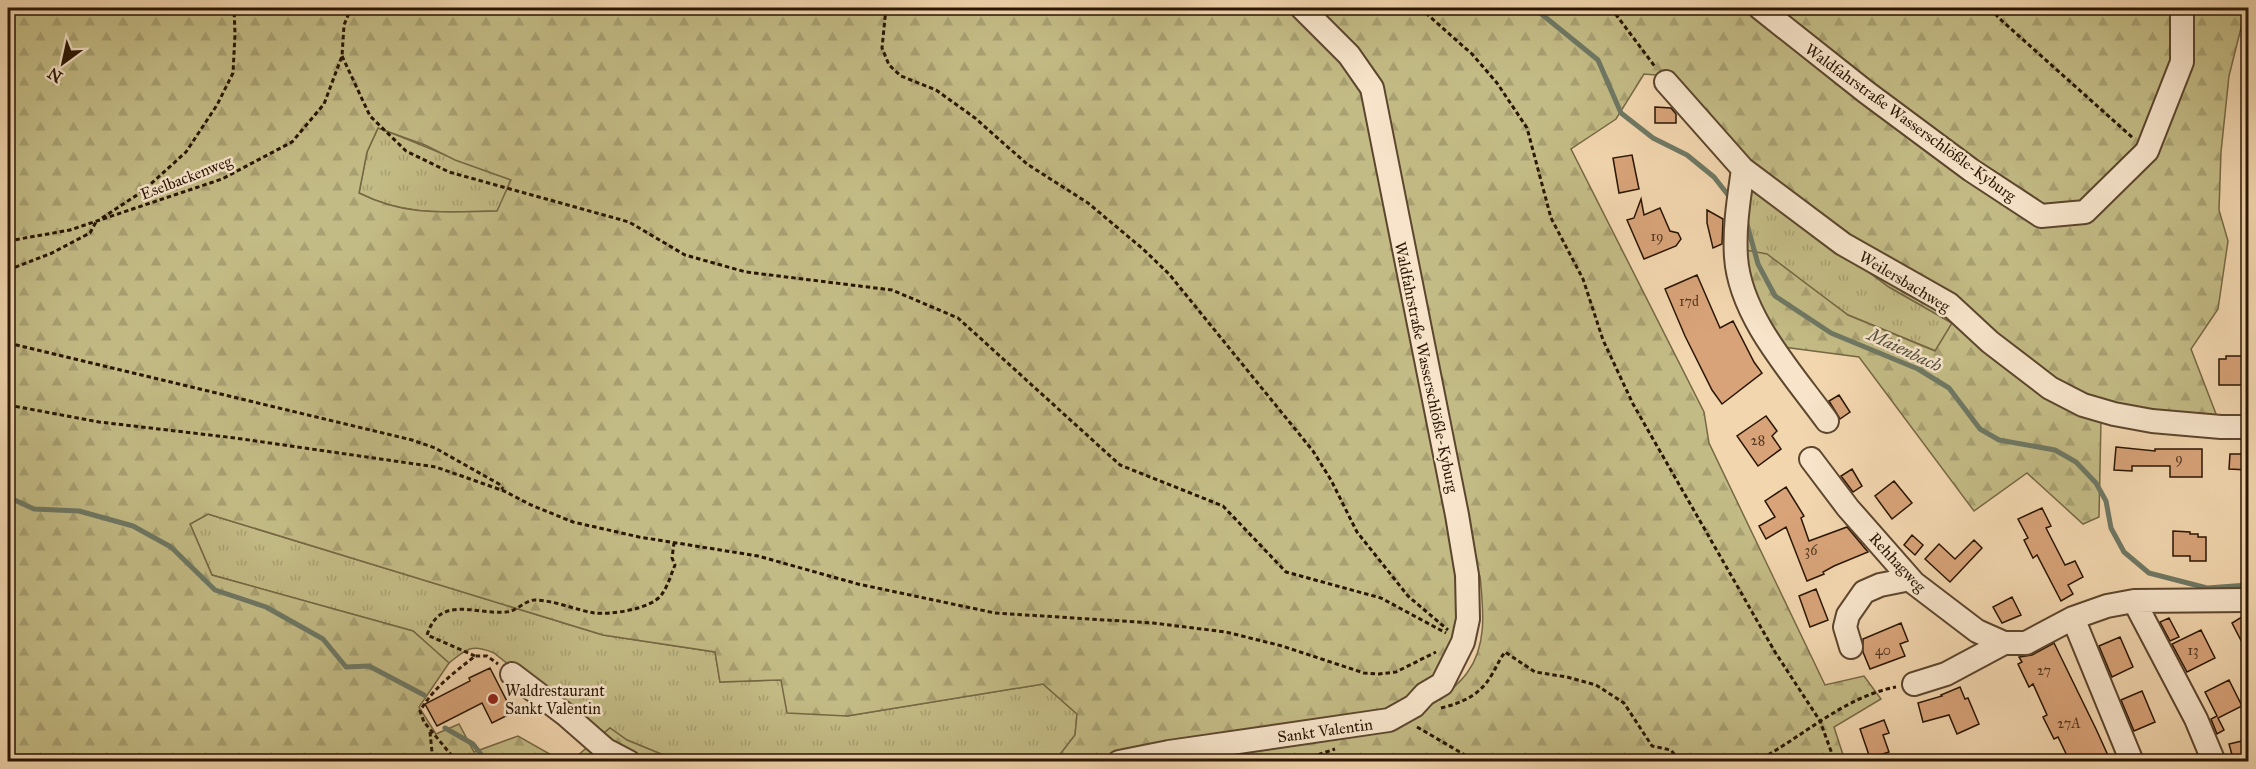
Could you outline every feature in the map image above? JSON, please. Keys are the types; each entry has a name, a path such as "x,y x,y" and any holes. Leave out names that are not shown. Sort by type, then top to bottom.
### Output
{"street":[{"name":"Waldfahrstraße Wasserschlößle-Kyburg","path":"1302,8 1349,55 1372,88 1457,514 1467,575 1468,619 1463,642 1442,684 1425,694 1414,706 1389,720"},
{"name":"Waldfahrstraße Wasserschlößle-Kyburg","path":"1760,8 1971,170 2041,216 2085,212 2147,151 2182,62 2182,8"},
{"name":"Weilersbachweg","path":"1666,82 1743,169 1843,244 1949,304 1990,342 2058,392 2083,405 2133,418 2221,427 2248,427"},
{"path":"1743,169 1736,228 1736,258 1745,299 1781,359 1827,421"},
{"name":"Rehhagweg","path":"1811,459 1848,508 1910,579 1977,631 2004,644"},
{"path":"1851,647 1845,627 1848,615 1864,592 1880,585 1910,579"},
{"path":"1914,684 1946,674 2004,644 2026,643 2073,618 2107,606 2134,601 2248,600"},
{"path":"2134,601 2196,719 2214,762"},
{"path":"2073,618 2132,762"},
{"path":"512,674 566,715 606,750 630,762"},
{"name":"Sankt Valentin","path":"1119,762 1170,752 1389,720"}],"path":[{"path":"8,270 52,253 90,233 96,222 143,191 186,152 217,105 233,73 234,8"},
{"name":"Eselbackenweg","path":"8,241 70,230 222,179 292,142 324,104 342,56 344,25 351,8"},
{"path":"886,8 882,48 889,65 901,76 936,90 975,118 1027,164 1088,203 1143,249 1168,274 1313,452 1331,480 1358,532 1385,568 1408,596 1463,642"},
{"path":"1420,8 1472,54 1497,83 1527,128 1551,218 1583,279 1604,340 1633,404 1775,652 1820,721 1835,762"},
{"path":"1611,8 1666,82"},
{"path":"1990,8 2147,151"},
{"path":"342,56 370,116 406,151 449,172 629,222 685,255 746,272 892,290 958,318 1120,465 1223,506 1286,572 1381,598 1463,642"},
{"path":"8,343 412,440 435,448 499,484 504,491"},
{"path":"8,405 99,422 235,438 436,467 504,491 573,522 639,537 758,556 858,584 995,613 1154,623 1226,632 1282,646 1364,673 1379,674 1396,672 1463,642"},
{"path":"512,674 487,656 475,656 427,635 431,624 438,615 451,610 468,609 507,613 534,600 597,613 639,608 651,604 662,595 675,565 672,558 674,543"},
{"path":"1414,706 1436,709 1457,704 1476,694 1491,676 1497,662 1505,652 1535,672 1596,685 1624,703 1652,746 1671,750 1680,762"},
{"path":"457,762 424,722 420,711 429,696 442,682 475,656"},
{"path":"1755,762 1775,752 1820,721 1850,704 1889,688 1914,684"},
{"path":"1389,720 1420,728 1477,762"},
{"path":"430,730 433,762"},
{"path":"1297,762 1339,747"}],"green space":[{"path":"8,8 2246,8 2229,76 2221,152 2219,210 2228,241 2218,309 2191,349 2221,427 2101,420 2099,517 2083,524 2027,473 1974,511 1859,357 1783,347 1752,296 1740,249 1767,254 1848,315 1935,351 1952,323 1889,287 1748,182 1668,76 1644,74 1616,119 1571,149 1704,412 1709,443 1825,685 1864,676 1881,699 1834,727 1845,761 1055,761 1075,735 1077,714 1043,684 847,716 787,713 781,680 720,682 715,652 603,635 208,514 190,524 212,575 413,631 449,663 419,707 436,734 459,724 474,752 518,736 562,761 8,761","holes":["378,128 511,180 497,211 410,210 377,201 359,193 367,152","1467,575 1480,576 1483,613 1481,638 1474,662 1467,673 1440,700 1426,694 1468,619"]},
{"path":"378,128 477,168 511,179 498,211 410,210 377,201 359,193 367,152"},
{"path":"1747,182 1889,287 1952,323 1936,351 1848,315 1817,293 1740,249"},
{"path":"208,514 603,635 715,652 720,682 781,680 847,716 1043,684 1077,714 1075,735 1055,761 678,761 627,740 610,728 599,737 494,653 475,648 470,649 449,663 413,631 212,575 190,524"},
{"path":"610,728 627,740 678,761 570,762"}],"building":[{"path":"1655,107 1671,108 1676,114 1676,123 1655,123"},
{"path":"1632,155 1639,189 1619,193 1613,158"},
{"path":"1641,199 1644,215 1660,208 1670,231 1678,233 1681,239 1676,246 1644,259 1627,220 1634,218"},
{"path":"1707,210 1723,219 1722,244 1713,248 1707,223"},
{"path":"1697,275 1720,328 1733,321 1762,373 1722,404 1712,390 1685,336 1665,289"},
{"path":"2226,356 2248,356 2248,385 2219,385 2219,359 2226,359"},
{"path":"1839,395 1850,412 1840,419 1829,401"},
{"path":"1766,416 1777,431 1772,436 1781,449 1758,466 1737,436"},
{"path":"2116,447 2155,451 2155,449 2202,449 2202,477 2170,477 2170,466 2132,466 2132,471 2114,470"},
{"path":"2230,454 2248,454 2248,470 2229,469"},
{"path":"1852,469 1862,486 1853,492 1841,476"},
{"path":"1894,481 1912,503 1892,519 1875,496"},
{"path":"1786,487 1804,516 1801,518 1809,541 1847,527 1868,552 1834,566 1823,572 1824,574 1807,581 1786,527 1766,539 1759,526 1775,517 1765,501"},
{"path":"2042,508 2051,526 2046,528 2065,565 2075,561 2083,577 2068,585 2073,594 2061,601 2037,555 2033,558 2024,540 2028,538 2018,519"},
{"path":"2173,531 2190,532 2190,534 2198,534 2198,537 2206,537 2206,561 2190,561 2190,556 2173,556"},
{"path":"1912,535 1923,545 1915,555 1904,545"},
{"path":"1974,540 1982,548 1950,582 1925,559 1939,544 1955,559"},
{"path":"1816,589 1828,620 1810,627 1799,596"},
{"path":"2012,597 2021,615 2002,623 1993,607"},
{"path":"2245,615 2248,622 2248,654 2232,623"},
{"path":"2169,618 2179,637 2170,641 2160,622"},
{"path":"1901,623 1908,641 1900,644 1905,656 1870,669 1863,652 1863,639"},
{"path":"2201,630 2215,658 2187,672 2172,644"},
{"path":"2120,637 2133,667 2112,677 2099,646"},
{"path":"2054,643 2111,762 2070,762 2058,737 2054,739 2043,717 2047,715 2033,684 2029,687 2018,664 2022,662 2019,657 2032,655"},
{"path":"490,668 511,709 506,712 508,715 492,723 482,703 437,726 425,704"},
{"path":"2229,680 2242,706 2218,718 2224,730 2217,734 2211,719 2217,716 2205,692"},
{"path":"1960,687 1965,699 1968,698 1979,724 1957,734 1949,715 1923,722 1918,703 1942,696"},
{"path":"2142,691 2155,722 2134,731 2121,700"},
{"path":"1884,720 1889,733 1883,735 1889,752 1870,758 1860,729"},
{"path":"2242,741 2247,758 2234,762 2229,744"}],"waterway":[{"name":"Maienbach","path":"1534,8 1598,60 1621,113 1653,138 1687,155 1714,177 1732,200"},
{"name":"Maienbach","path":"1745,217 1758,264 1775,296 1831,333 1918,369 1949,388 1980,429 1999,440 2055,450 2076,462 2096,483 2106,501 2111,528 2124,552 2149,573 2207,588 2248,585"},
{"path":"8,497 34,509 79,511 133,526 171,547 215,590 266,607 323,639 346,667 369,666 424,695"},
{"path":"445,728 473,744 487,762"}],"place":[{"name":"Waldrestaurant Sankt Valentin","path":"493,699"}]}
